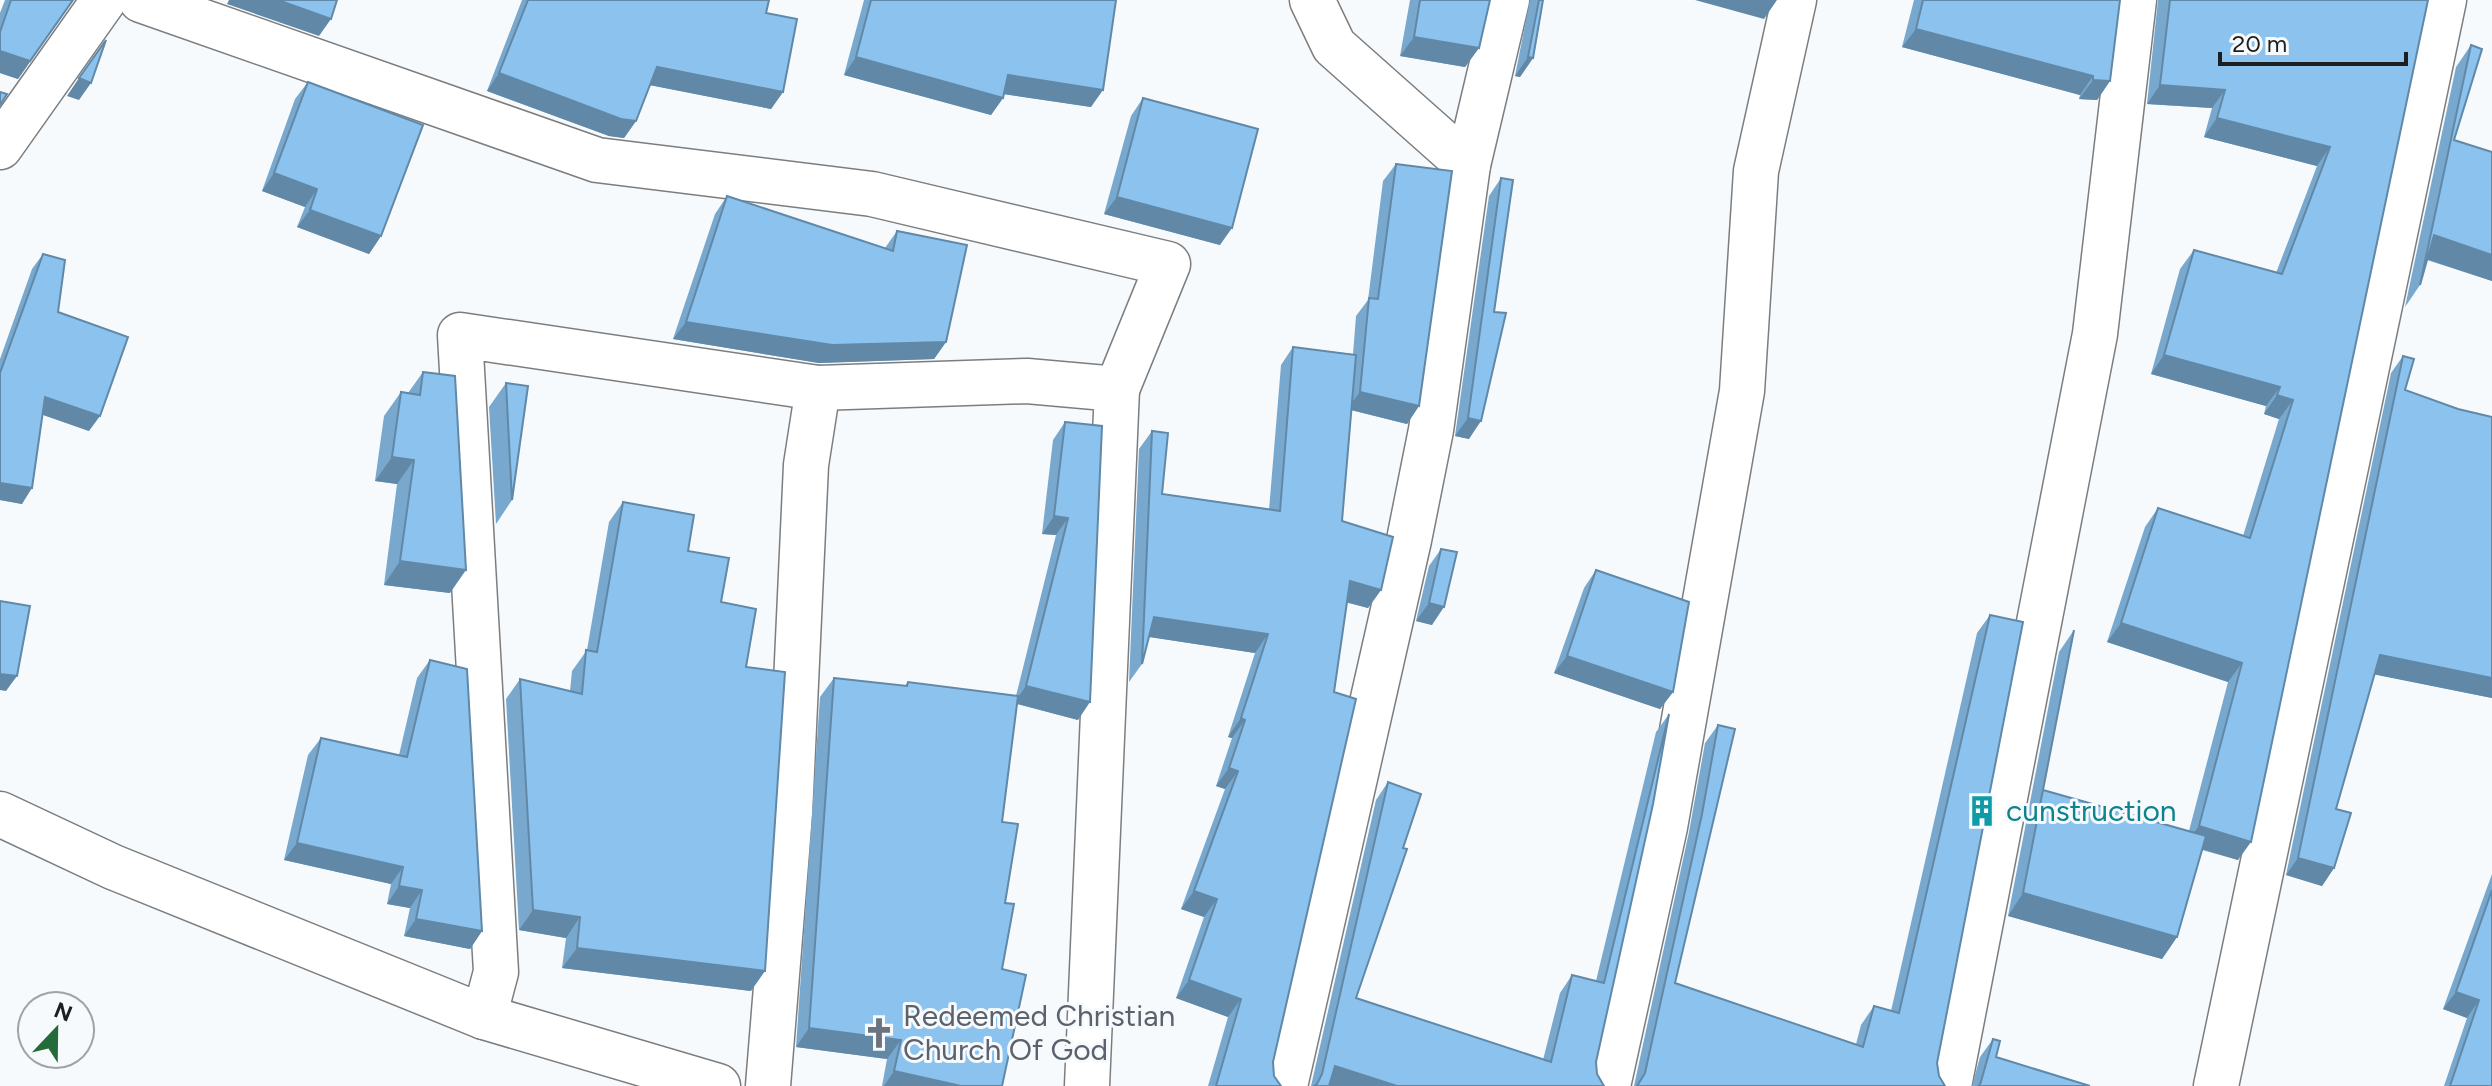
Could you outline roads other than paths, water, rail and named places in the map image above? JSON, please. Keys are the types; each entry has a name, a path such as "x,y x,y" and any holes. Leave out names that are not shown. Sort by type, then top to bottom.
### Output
{"street":[{"path":"0,147 104,0"},
{"path":"141,0 597,160 872,194 1168,264 1117,389 1087,1086"},
{"path":"1312,0 1334,46 1468,165"},
{"path":"1285,1086 1409,540 1431,430 1468,165 1507,0"},
{"path":"1608,1086 1665,827 1739,407 1756,171 1794,0"},
{"path":"1949,1086 2095,334 2134,0"},
{"path":"2216,1086 2444,0"},
{"path":"484,1017 496,972 460,335 818,388 1027,381 1117,389"},
{"path":"768,1086 790,814 806,465 818,388"},
{"path":"0,814 113,867 484,1017 718,1086"}],"place":[{"name":"cunstruction","path":"1982,811"},
{"name":"Redeemed Christian Church Of God","path":"879,1033"}]}
